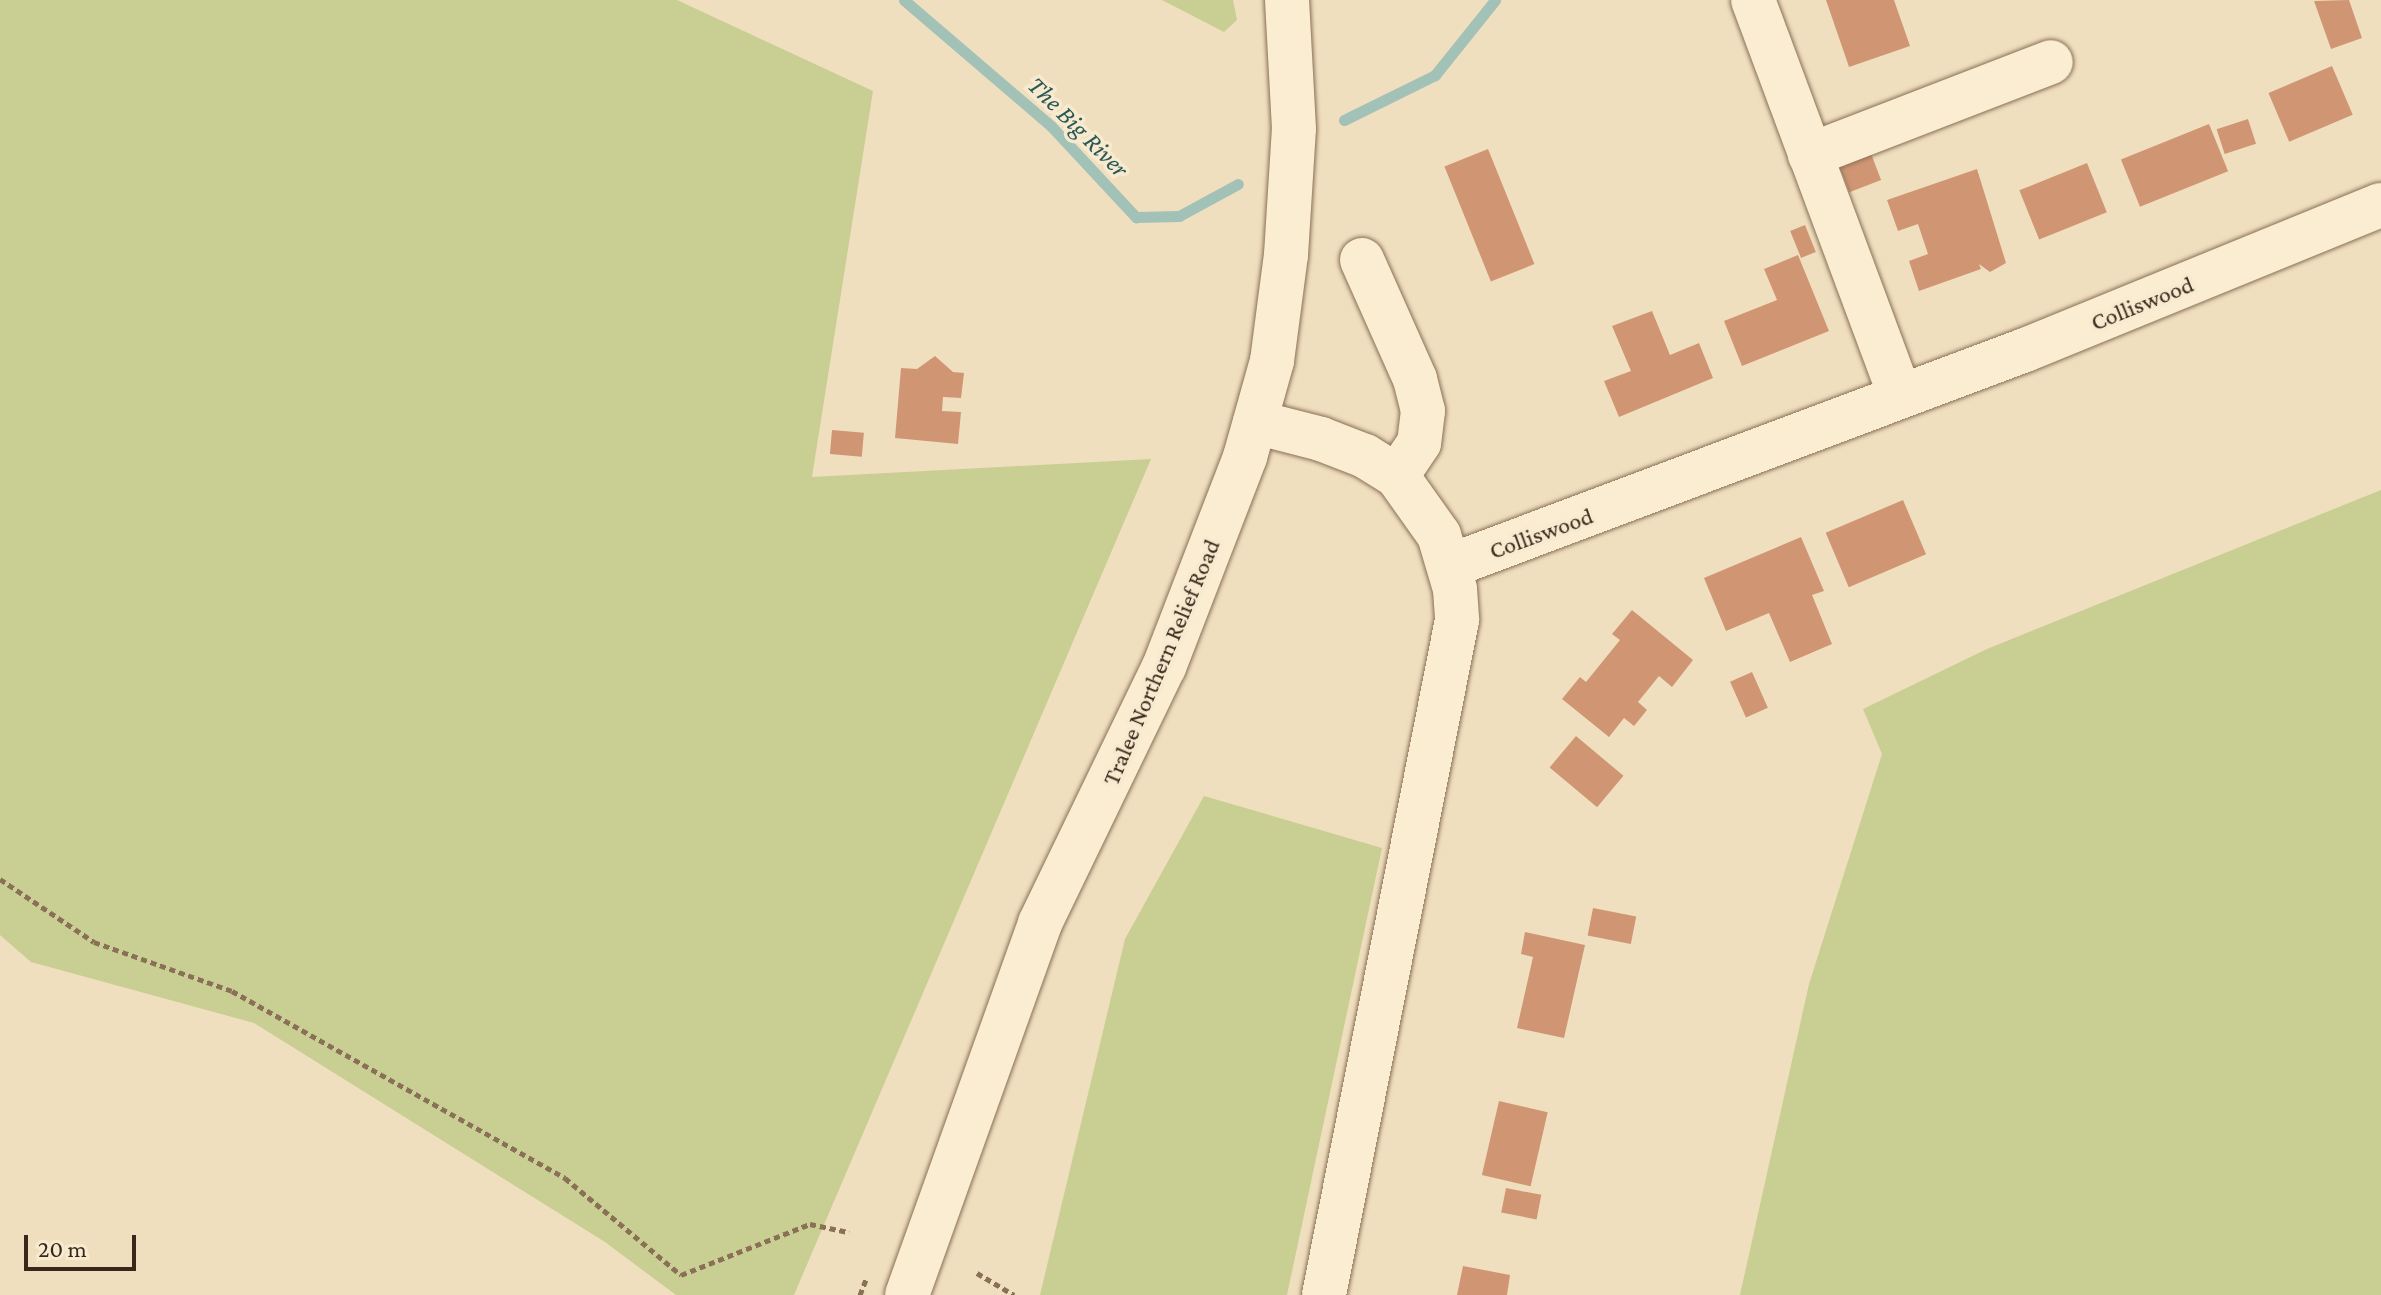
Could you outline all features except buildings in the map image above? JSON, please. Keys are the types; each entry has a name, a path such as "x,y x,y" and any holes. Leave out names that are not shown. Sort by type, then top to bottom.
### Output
{"street":[{"name":"Tralee Northern Relief Road","path":"907,1295 1040,923 1164,667 1255,422 1272,361 1286,255 1294,129 1287,0"},
{"path":"1753,0 1900,396"},
{"path":"1810,155 2051,62"},
{"name":"Colliswood","path":"1450,566 2076,330 2381,205"},
{"path":"1362,260 1415,379 1423,411 1419,443 1397,476"},
{"path":"1255,422 1351,450 1397,476 1427,513 1450,566 1457,620 1324,1295"}],"path":[{"path":"0,879 94,942 232,991 565,1178 681,1275 810,1224 849,1232"},
{"path":"977,1273 1014,1295"}],"green space":[{"path":"0,0 677,0 873,91 812,477 1151,459 794,1295 676,1295 605,1242 254,1023 31,962 0,935"},
{"path":"1162,0 1233,0 1237,20 1224,32"},
{"path":"2381,490 2381,1295 1740,1295 1809,984 1882,754 1863,709 1987,649"},
{"path":"1204,796 1382,848 1287,1295 1040,1295 1125,939"}],"waterway":[{"name":"The Big River","path":"904,0 1051,126 1136,217 1179,216 1238,184"},
{"name":"The Big River","path":"1344,120 1435,75 1495,0"}]}
